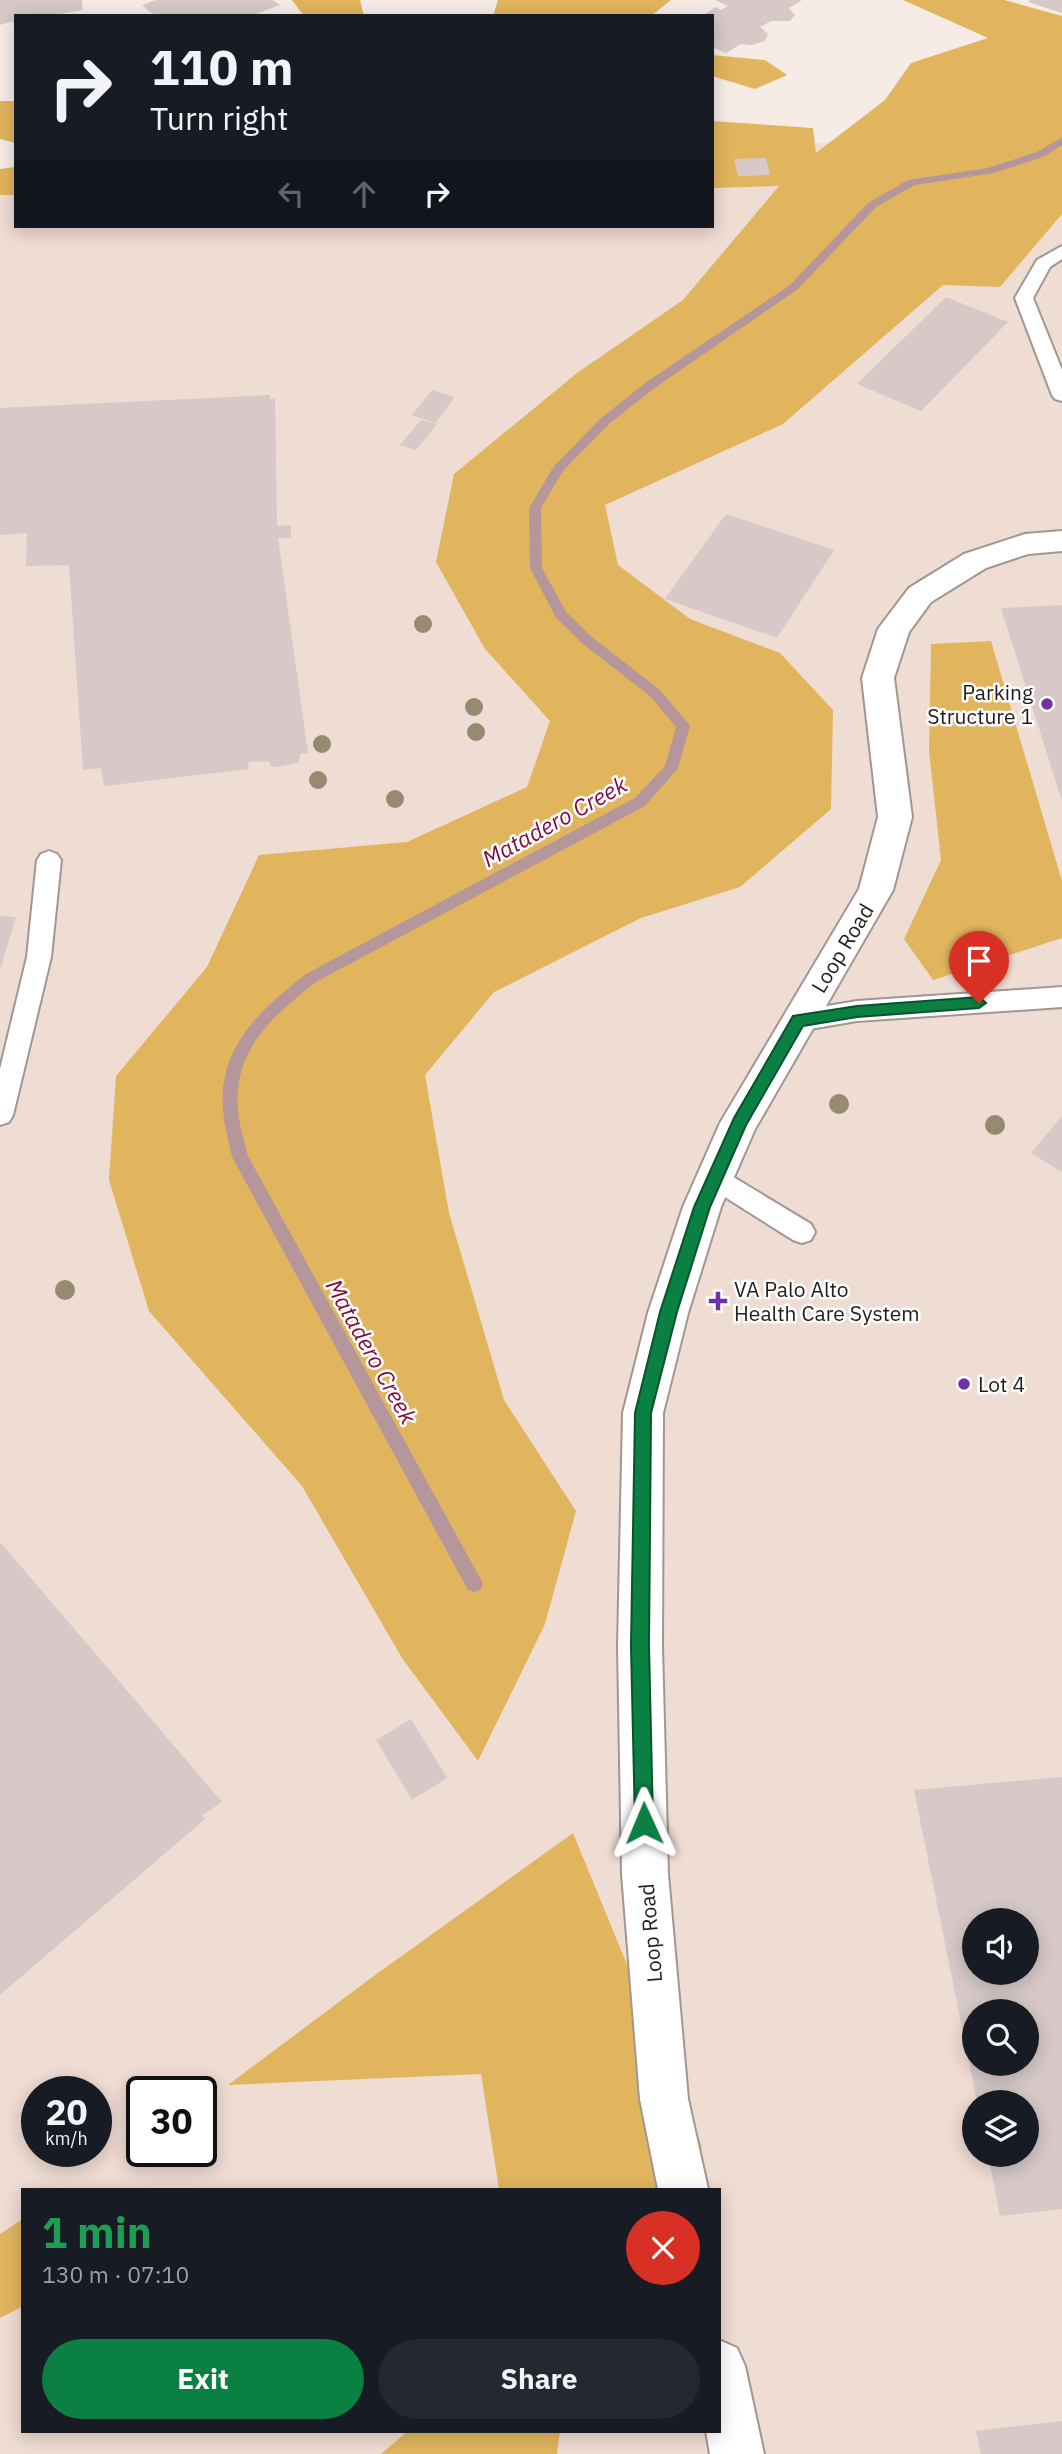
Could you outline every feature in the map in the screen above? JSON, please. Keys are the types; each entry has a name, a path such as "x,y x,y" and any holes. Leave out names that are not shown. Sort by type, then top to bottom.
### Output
{"street":[{"name":"Loop Road","path":"682,2188 664,2099 645,1874 640,1646 643,1413 668,1312 702,1207 739,1123 876,890 895,817 878,678 894,629 920,595 975,561 1025,544 1062,541"},
{"path":"721,2376 737,2454"}],"lane":[{"path":"1062,251 1043,264 1024,298 1062,395"},
{"path":"0,1115 38,959 48,905 49,860"},
{"path":"798,1021 857,1012 1062,997"},
{"path":"715,1177 802,1232"}],"shaded area":[{"path":"292,0 360,0 364,14 302,14"},
{"path":"498,0 671,0 654,14 494,14"},
{"path":"903,0 1004,0 1062,16 1062,214 1000,287 943,285 783,424 605,505 618,565 690,619 780,653 833,710 831,809 740,887 641,918 494,992 425,1075 449,1213 504,1400 576,1511 545,1624 478,1761 402,1658 302,1486 149,1311 109,1180 116,1076 207,967 259,855 407,842 527,787 550,721 485,649 436,562 454,474 577,373 683,300 779,186 714,188 714,121 813,128 816,153 885,100 911,63 988,38"},
{"path":"714,55 765,60 787,75 755,89 714,77"},
{"path":"0,101 14,101 14,142 0,139"},
{"path":"1062,128 1062,2454 0,2454 0,195 14,194 14,228 714,228 714,150"},
{"path":"14,167 14,195 0,195 0,169"},
{"path":"991,641 1062,881 1062,938 933,980 904,939 941,860 929,751 931,644"},
{"path":"573,1833 702,2147 658,2188 499,2188 481,2074 228,2085"},
{"path":"21,2220 21,2307 0,2318 0,2234"},
{"path":"406,2433 560,2433 557,2454 381,2454"}],"building":[{"path":"0,0 82,0 83,10 60,14 14,14 14,25 13,21 0,25"},
{"path":"156,0 273,0 280,5 256,14 153,14 142,5"},
{"path":"715,0 802,0 789,8 795,15 790,21 771,21 760,27 768,34 765,41 752,45 741,44 726,53 714,48 714,14 704,14 716,7 721,10 728,6"},
{"path":"1062,0 1062,13 1028,2"},
{"path":"766,158 770,175 738,176 734,159"},
{"path":"946,297 1008,322 921,411 857,384"},
{"path":"432,390 455,397 435,423 412,415"},
{"path":"270,395 270,399 275,399 277,526 291,525 291,538 278,538 308,753 301,753 298,763 275,767 271,766 269,761 248,762 249,769 104,786 101,768 83,770 69,565 26,566 27,533 0,535 0,408"},
{"path":"421,420 437,424 416,450 400,445"},
{"path":"726,514 834,550 777,638 665,599"},
{"name":"Parking Structure 1","path":"1062,605 1062,798 1061,798 1001,608"},
{"path":"0,916 16,917 1,967 0,967"},
{"path":"1062,1116 1062,1172 1031,1153"},
{"path":"0,1542 222,1802 202,1815 205,1819 0,1995"},
{"path":"411,1719 447,1778 412,1800 376,1740"},
{"path":"1062,1777 1062,2209 1000,2216 991,2167 1039,2167 1039,2090 975,2090 972,2076 1039,2076 1039,1999 962,1999 962,2028 914,1790"},
{"path":"1062,2421 1062,2454 981,2454 976,2431"}],"waterway":[{"name":"Matadero Creek","path":"474,1584 240,1157 230,1110 235,1062 252,1030 311,978 640,802 671,768 683,726 655,693 588,641 561,615 536,568 535,508 558,469 605,421 652,384 794,287 872,205 912,182 990,171 1041,154 1062,140"}],"place":[{"name":"Parking Structure 1","path":"1047,704"},
{"name":"VA Palo Alto Health Care System","path":"718,1301"},
{"name":"Lot 4","path":"964,1384"}],"route":[{"path":"644,1823 640,1646 643,1413 668,1312 702,1207 739,1123 798,1021 857,1012 979,1003"}]}
